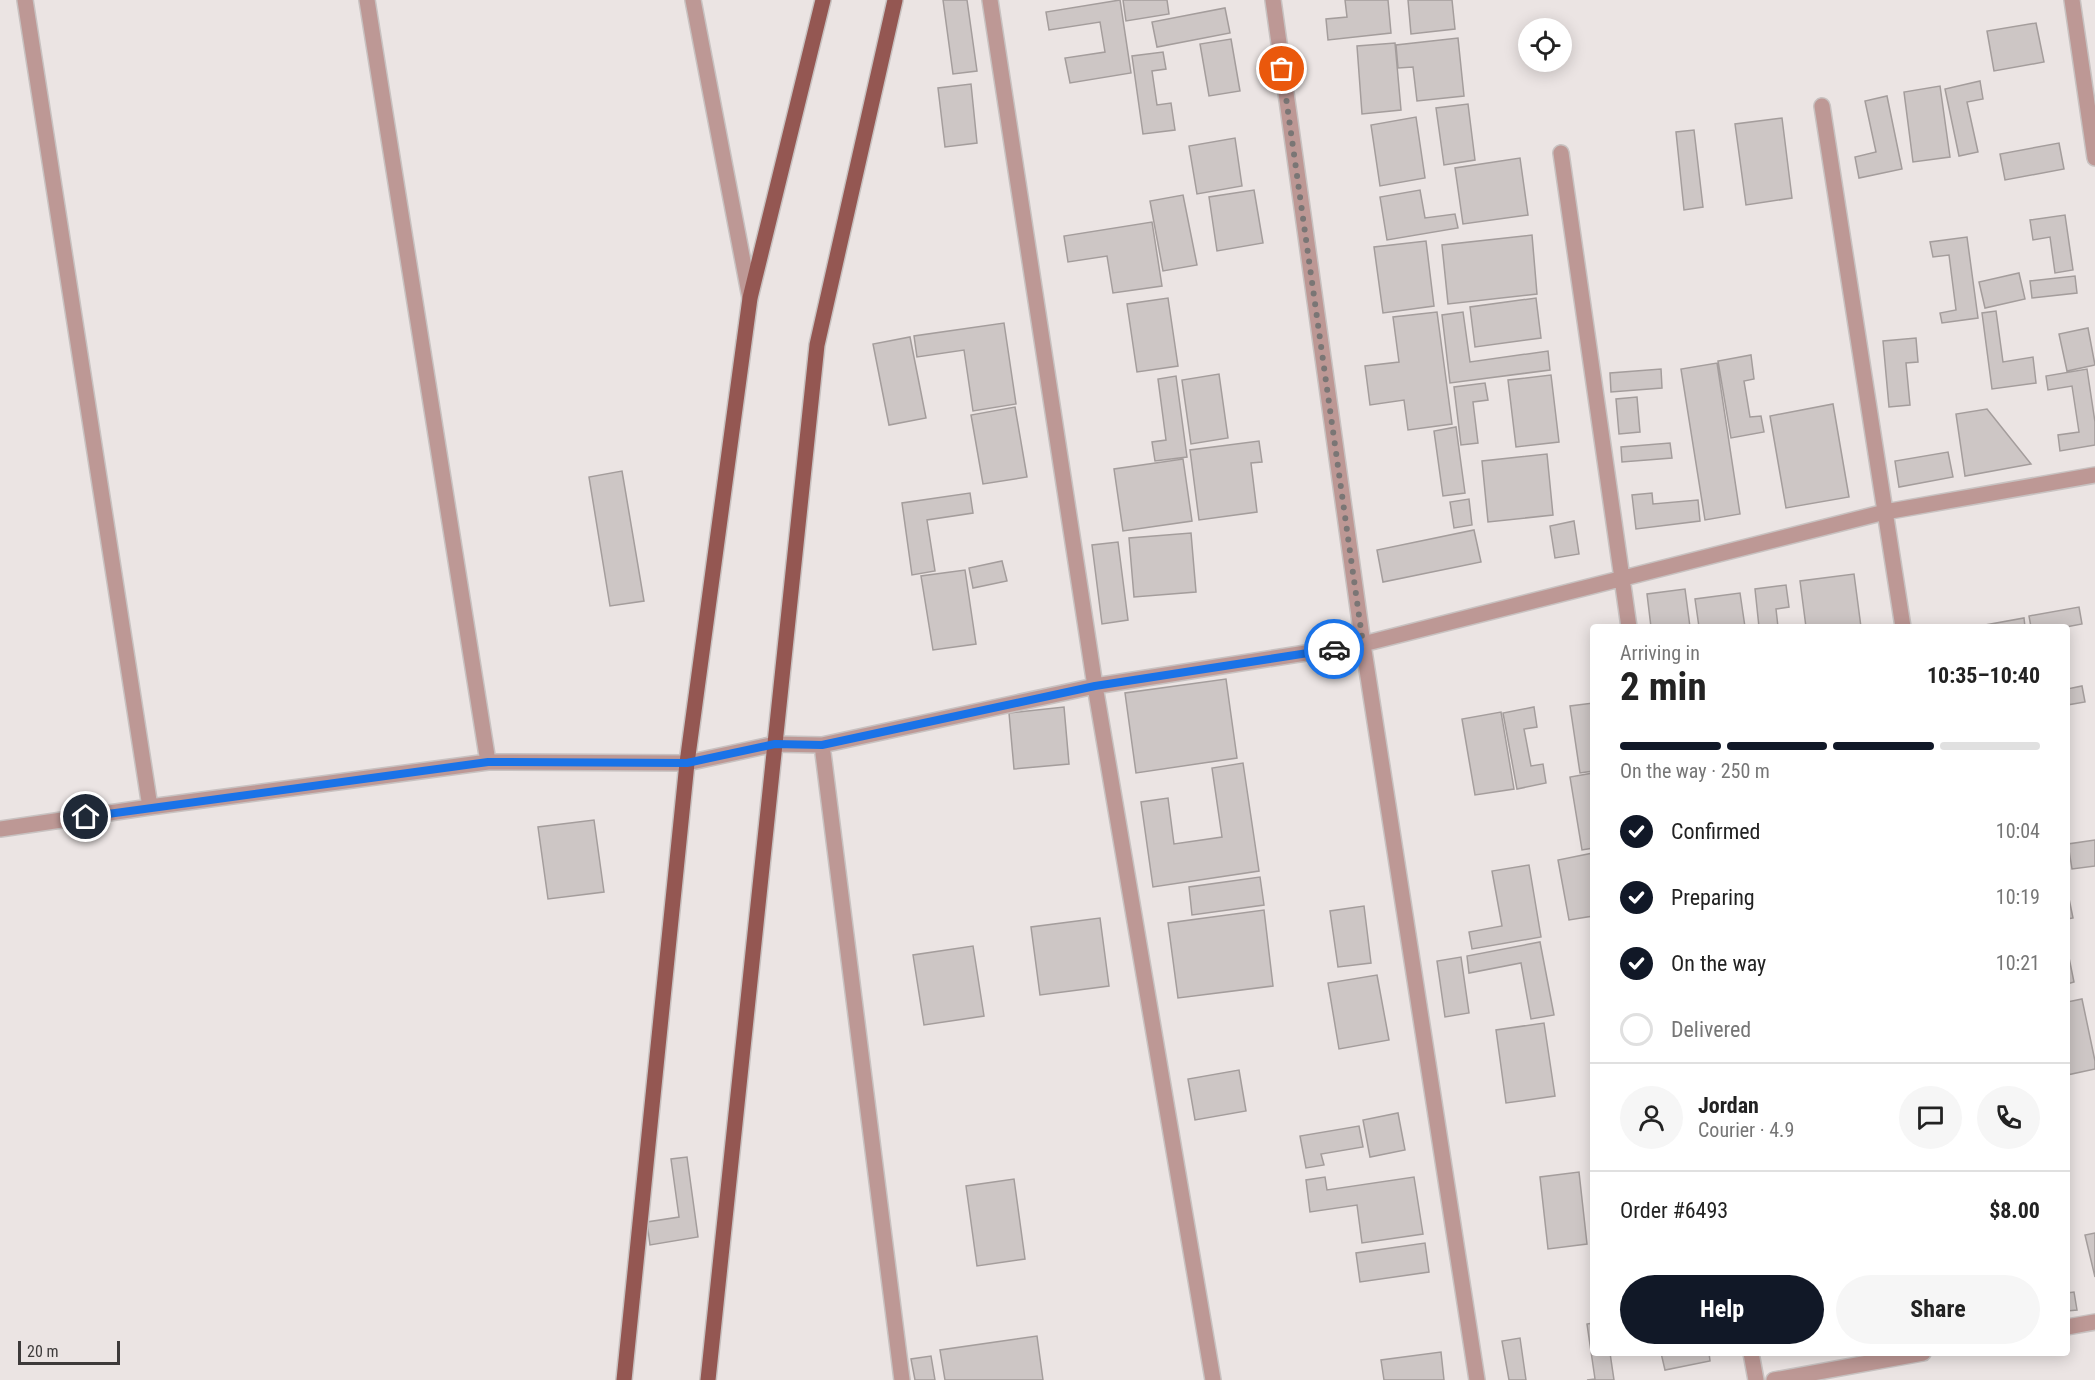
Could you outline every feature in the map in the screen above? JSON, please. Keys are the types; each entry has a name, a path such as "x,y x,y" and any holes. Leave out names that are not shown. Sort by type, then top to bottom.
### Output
{"main road":[{"path":"624,1380 687,763 750,298 823,0"},
{"path":"708,1380 817,345 895,0"}],"street":[{"path":"25,0 150,807"},
{"path":"367,0 488,762"},
{"path":"693,0 750,298"},
{"path":"990,0 1095,686 1213,1380"},
{"path":"1273,0 1363,644 1477,1380"},
{"path":"2072,0 2095,158"},
{"path":"1822,106 1903,624"},
{"path":"1561,153 1628,624"},
{"path":"0,829 488,762 687,763 775,744 822,745 1095,686 1363,644 1885,512 2095,475"},
{"path":"822,745 902,1380"},
{"path":"2070,1326 2095,1322"},
{"path":"1752,1356 1756,1380"},
{"path":"1774,1380 1906,1356"}],"building":[{"path":"943,0 967,0 977,71 953,74"},
{"path":"1120,0 1131,73 1070,83 1065,58 1105,52 1100,22 1049,30 1046,12"},
{"path":"1123,0 1167,0 1169,14 1126,21"},
{"path":"1345,0 1388,0 1391,33 1328,40 1326,19 1347,17"},
{"path":"1408,0 1452,0 1455,29 1411,34"},
{"path":"1225,8 1230,33 1157,47 1152,22"},
{"path":"2036,23 2044,62 1994,71 1987,31"},
{"path":"1458,38 1464,96 1417,101 1413,67 1398,68 1396,45"},
{"path":"1231,39 1240,91 1209,96 1200,44"},
{"path":"1395,43 1401,110 1362,114 1357,46"},
{"path":"1163,52 1166,69 1152,71 1157,105 1171,103 1175,130 1143,134 1132,56"},
{"path":"1980,81 1983,99 1967,102 1978,152 1959,156 1945,89"},
{"path":"971,84 977,143 945,147 938,88"},
{"path":"1940,86 1950,157 1913,162 1904,92"},
{"path":"1887,96 1902,169 1859,178 1855,157 1876,152 1865,101"},
{"path":"1468,104 1475,160 1444,165 1436,108"},
{"path":"1416,117 1425,178 1380,186 1371,125"},
{"path":"1782,118 1792,198 1746,205 1735,124"},
{"path":"1694,130 1703,207 1684,210 1676,132"},
{"path":"1235,138 1242,186 1197,194 1189,146"},
{"path":"2059,143 2064,169 2005,180 2000,154"},
{"path":"1520,158 1528,215 1463,224 1455,168"},
{"path":"1254,190 1263,243 1217,251 1209,197"},
{"path":"1420,190 1425,218 1455,214 1458,228 1387,240 1380,197"},
{"path":"1183,195 1197,265 1163,271 1150,201"},
{"path":"2065,215 2073,270 2055,273 2050,237 2033,240 2030,220"},
{"path":"1152,222 1162,286 1113,293 1107,256 1068,262 1064,236"},
{"path":"1532,235 1537,294 1448,304 1442,245"},
{"path":"1967,237 1978,318 1942,323 1940,313 1956,310 1949,255 1933,257 1930,242"},
{"path":"1426,241 1434,306 1383,313 1374,247"},
{"path":"2019,273 2025,299 1985,308 1979,282"},
{"path":"2075,276 2077,293 2032,298 2030,281"},
{"path":"1168,298 1178,366 1137,372 1127,304"},
{"path":"1536,298 1541,338 1475,347 1470,307"},
{"path":"1996,311 2003,362 2033,357 2036,383 1992,389 1982,313"},
{"path":"1437,312 1452,424 1408,430 1404,400 1370,405 1365,366 1399,362 1393,317"},
{"path":"1463,312 1470,362 1548,351 1550,370 1450,383 1442,315"},
{"path":"1004,323 1016,404 973,411 964,350 917,357 914,336"},
{"path":"2088,328 2095,365 2067,371 2059,334"},
{"path":"910,337 926,418 889,425 873,344"},
{"path":"1916,338 1918,362 1906,363 1910,405 1889,407 1883,341"},
{"path":"1751,355 1754,379 1744,381 1750,417 1761,416 1764,432 1731,438 1718,361"},
{"path":"1717,363 1740,514 1705,520 1681,369"},
{"path":"1661,369 1662,388 1611,392 1610,373"},
{"path":"2087,369 2095,422 2095,445 2060,451 2058,435 2079,432 2072,386 2048,390 2046,376"},
{"path":"1219,374 1228,438 1191,444 1182,380"},
{"path":"1551,375 1559,442 1516,447 1508,380"},
{"path":"1176,376 1187,457 1155,461 1152,442 1166,440 1158,379"},
{"path":"1485,383 1488,400 1473,402 1478,443 1461,445 1454,387"},
{"path":"1637,397 1640,432 1619,434 1616,399"},
{"path":"1833,404 1849,497 1786,508 1770,416"},
{"path":"1015,407 1027,477 983,484 971,415"},
{"path":"1987,409 2031,464 1965,476 1956,414"},
{"path":"1456,427 1465,493 1443,496 1434,431"},
{"path":"1259,441 1262,462 1251,463 1257,512 1199,520 1190,450"},
{"path":"1670,443 1672,458 1622,462 1621,447"},
{"path":"1948,452 1953,477 1899,487 1895,461"},
{"path":"1547,454 1553,515 1488,522 1482,461"},
{"path":"1183,459 1192,521 1123,531 1114,469"},
{"path":"622,471 644,601 610,606 589,477"},
{"path":"970,493 973,513 927,520 935,571 912,575 902,503"},
{"path":"1652,493 1653,504 1698,500 1700,521 1636,529 1632,495"},
{"path":"1469,499 1472,525 1454,528 1450,502"},
{"path":"1574,521 1579,554 1555,558 1550,526"},
{"path":"1474,530 1481,562 1383,582 1377,550"},
{"path":"1191,533 1196,592 1134,597 1129,538"},
{"path":"1118,542 1128,620 1102,624 1092,545"},
{"path":"1002,561 1007,581 973,588 969,568"},
{"path":"965,570 976,644 933,650 921,576"},
{"path":"1854,574 1861,624 1806,624 1800,581"},
{"path":"1786,585 1789,607 1776,609 1778,624 1759,624 1755,589"},
{"path":"1685,589 1690,624 1651,624 1647,594"},
{"path":"1740,593 1745,624 1699,624 1695,599"},
{"path":"2079,607 2082,624 2070,626 2070,624 2030,624 2029,616"},
{"path":"2024,618 2025,624 1991,624"},
{"path":"1226,679 1237,758 1136,773 1125,693"},
{"path":"2082,686 2085,702 2070,704 2070,688"},
{"path":"1590,703 1590,771 1580,773 1570,706"},
{"path":"1064,707 1069,764 1014,769 1009,713"},
{"path":"1534,707 1537,727 1524,729 1531,766 1543,764 1546,783 1517,789 1503,713"},
{"path":"1501,712 1514,789 1475,795 1462,719"},
{"path":"1243,763 1259,871 1153,887 1141,802 1168,798 1174,844 1222,837 1212,768"},
{"path":"1590,774 1590,849 1582,850 1570,777"},
{"path":"594,820 604,892 548,899 538,827"},
{"path":"2095,840 2095,866 2072,869 2070,844"},
{"path":"1590,854 1590,916 1569,920 1558,860"},
{"path":"1529,865 1541,937 1472,949 1469,932 1502,926 1492,871"},
{"path":"1260,877 1264,905 1192,915 1189,887"},
{"path":"1364,906 1371,963 1338,967 1330,911"},
{"path":"1264,910 1273,986 1178,998 1168,923"},
{"path":"1100,918 1109,986 1040,995 1031,927"},
{"path":"1540,942 1554,1015 1531,1019 1521,963 1469,973 1467,956"},
{"path":"973,946 984,1016 924,1025 913,955"},
{"path":"1461,957 1469,1013 1445,1017 1437,961"},
{"path":"2070,963 2074,982 2070,983"},
{"path":"1377,975 1389,1040 1339,1049 1328,983"},
{"path":"2082,999 2095,1069 2070,1074 2070,1001"},
{"path":"1544,1023 1555,1096 1506,1103 1496,1030"},
{"path":"1239,1070 1246,1111 1195,1120 1188,1079"},
{"path":"1398,1113 1405,1150 1370,1157 1363,1120"},
{"path":"1359,1126 1363,1147 1321,1154 1324,1165 1306,1168 1300,1136"},
{"path":"687,1157 698,1237 650,1245 647,1222 679,1217 671,1159"},
{"path":"1579,1172 1587,1244 1548,1249 1540,1177"},
{"path":"1325,1177 1327,1190 1414,1177 1423,1234 1362,1243 1357,1205 1310,1212 1306,1180"},
{"path":"1014,1179 1025,1259 977,1266 966,1186"},
{"path":"2095,1233 2095,1277 2085,1235"},
{"path":"1425,1243 1429,1272 1360,1282 1356,1253"},
{"path":"2074,1292 2077,1310 2070,1311 2070,1293"},
{"path":"1587,1324 1590,1324 1590,1345"},
{"path":"1037,1336 1043,1380 945,1380 940,1350"},
{"path":"1520,1338 1526,1380 1509,1380 1502,1341"},
{"path":"1441,1352 1444,1380 1384,1380 1381,1360"},
{"path":"931,1356 935,1380 915,1380 911,1359"},
{"path":"1592,1356 1610,1356 1614,1380 1587,1380 1595,1379"},
{"path":"1662,1356 1709,1356 1710,1361 1665,1370"}],"way so far":[{"path":"1282,69 1363,644 1334,649"}],"route":[{"path":"86,817 488,762 687,763 775,744 822,745 1095,686 1334,649"}]}
